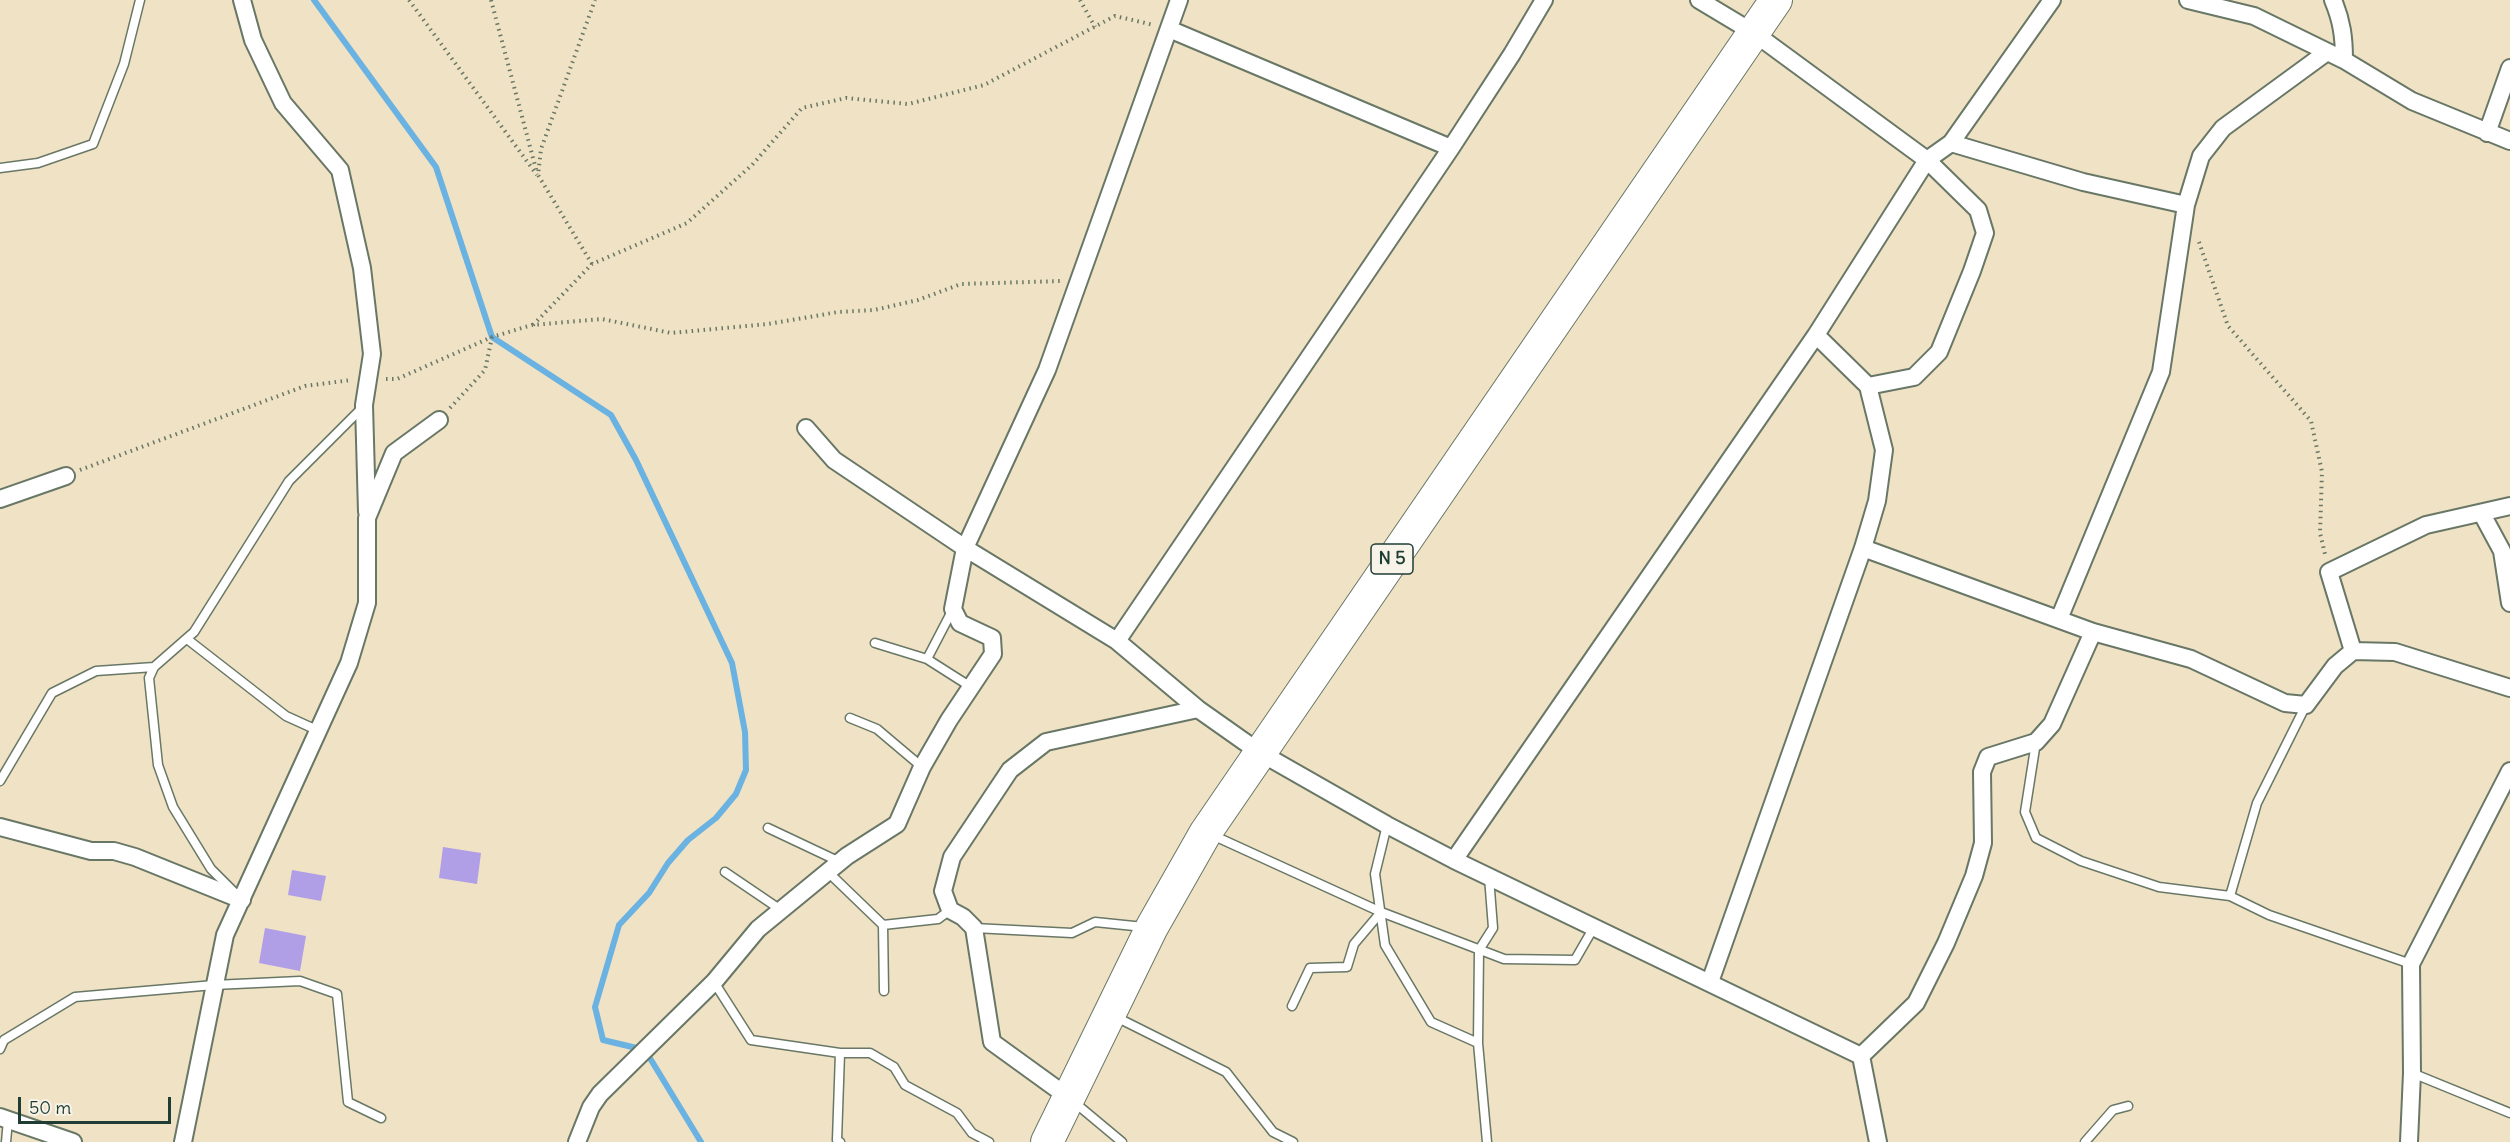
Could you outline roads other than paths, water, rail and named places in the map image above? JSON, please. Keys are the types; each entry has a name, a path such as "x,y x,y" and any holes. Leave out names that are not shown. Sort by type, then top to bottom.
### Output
{"highway":[{"name":"N 5","path":"1047,1142 1152,927 1206,832 1776,0"}],"street":[{"path":"183,1142 225,935 349,663 367,603 364,405 372,354 362,268 340,170 283,103 253,40 242,0"},
{"path":"577,1142 591,1107 600,1094 714,982 758,929 834,867 897,824 922,767 993,654 992,638 960,623 953,609 965,548 1047,370 1179,0"},
{"path":"1117,641 1451,148 1544,0"},
{"path":"1699,0 1754,33 1927,160 1978,210 1985,233 1939,352 1914,377 1868,386"},
{"path":"1454,860 1816,335 1927,160 1951,143 2052,0"},
{"path":"2333,0 2341,19 2344,60"},
{"path":"2197,1 2254,16 2344,60 2412,101 2510,141"},
{"path":"1169,29 1451,148"},
{"path":"2060,619 2161,372 2186,205 2201,156 2223,128 2327,52"},
{"path":"2487,133 2510,68"},
{"path":"1951,143 2083,182 2186,205"},
{"path":"1710,982 1863,548 1876,501 1884,450 1868,386 1816,335"},
{"path":"367,518 394,453 439,420"},
{"path":"806,428 834,460 965,548 1117,641 1198,709 1259,752 1454,860 1861,1056"},
{"path":"0,499 66,476"},
{"path":"2353,651 2329,572 2426,525 2510,506"},
{"path":"2482,514 2502,551 2510,603"},
{"path":"1863,548 2093,632 2191,660 2285,703 2306,705 2335,666 2353,651 2395,652 2510,688"},
{"path":"1861,1056 1916,1003 1946,943 1974,876 1983,843 1982,772 1988,757 2036,742 2052,724 2093,632"},
{"path":"1068,1097 992,1042 974,928 963,917 950,910 943,891 952,857 1010,770 1046,742 1198,709"},
{"path":"2409,1142 2412,1073 2410,964 2510,771"},
{"path":"0,827 92,851 114,851 135,857 242,900"},
{"path":"1861,1056 1878,1142"},
{"path":"4,1118 74,1142"}],"lane":[{"path":"0,168 38,163 93,144 124,64 140,0"},
{"path":"242,900 211,869 173,807 158,765 149,678 154,667 194,632 289,481 364,405"},
{"path":"927,659 953,609"},
{"path":"187,639 286,716 319,731"},
{"path":"875,643 927,659 971,687"},
{"path":"0,781 52,693 96,671 154,667"},
{"path":"2230,896 2257,802 2306,705"},
{"path":"850,718 877,729 922,767"},
{"path":"2036,742 2025,812 2036,838 2082,861 2159,887 2230,896 2269,915 2410,964"},
{"path":"1388,825 1375,874 1385,945 1431,1022 1478,1043"},
{"path":"768,828 834,867 883,925 884,991"},
{"path":"1206,832 1381,912 1504,959 1575,960 1594,927"},
{"path":"725,872 782,910"},
{"path":"1487,1142 1478,1043 1479,950 1493,928 1489,877"},
{"path":"883,925 938,919 950,910"},
{"path":"1292,1006 1310,968 1347,967 1354,944 1381,912"},
{"path":"974,928 1072,933 1095,922 1152,927"},
{"path":"0,1049 4,1040 75,997 214,985 300,981 337,994 348,1102 381,1118"},
{"path":"714,982 751,1040 840,1053 870,1053 894,1067 905,1085 957,1113 972,1133 989,1142"},
{"path":"1111,1014 1226,1072 1273,1132 1293,1142"},
{"path":"840,1053 837,1140 840,1142"},
{"path":"2412,1073 2510,1113"},
{"path":"1068,1097 1122,1142"},
{"path":"2085,1142 2113,1110 2128,1106"},
{"path":"4,1118 6,1142"}],"waterway":[{"path":"314,0 436,167 492,337 611,415 636,460 732,663 745,732 746,770 736,794 716,818 688,840 668,863 649,893 619,925 595,1007 603,1040 645,1050 701,1142"}]}
